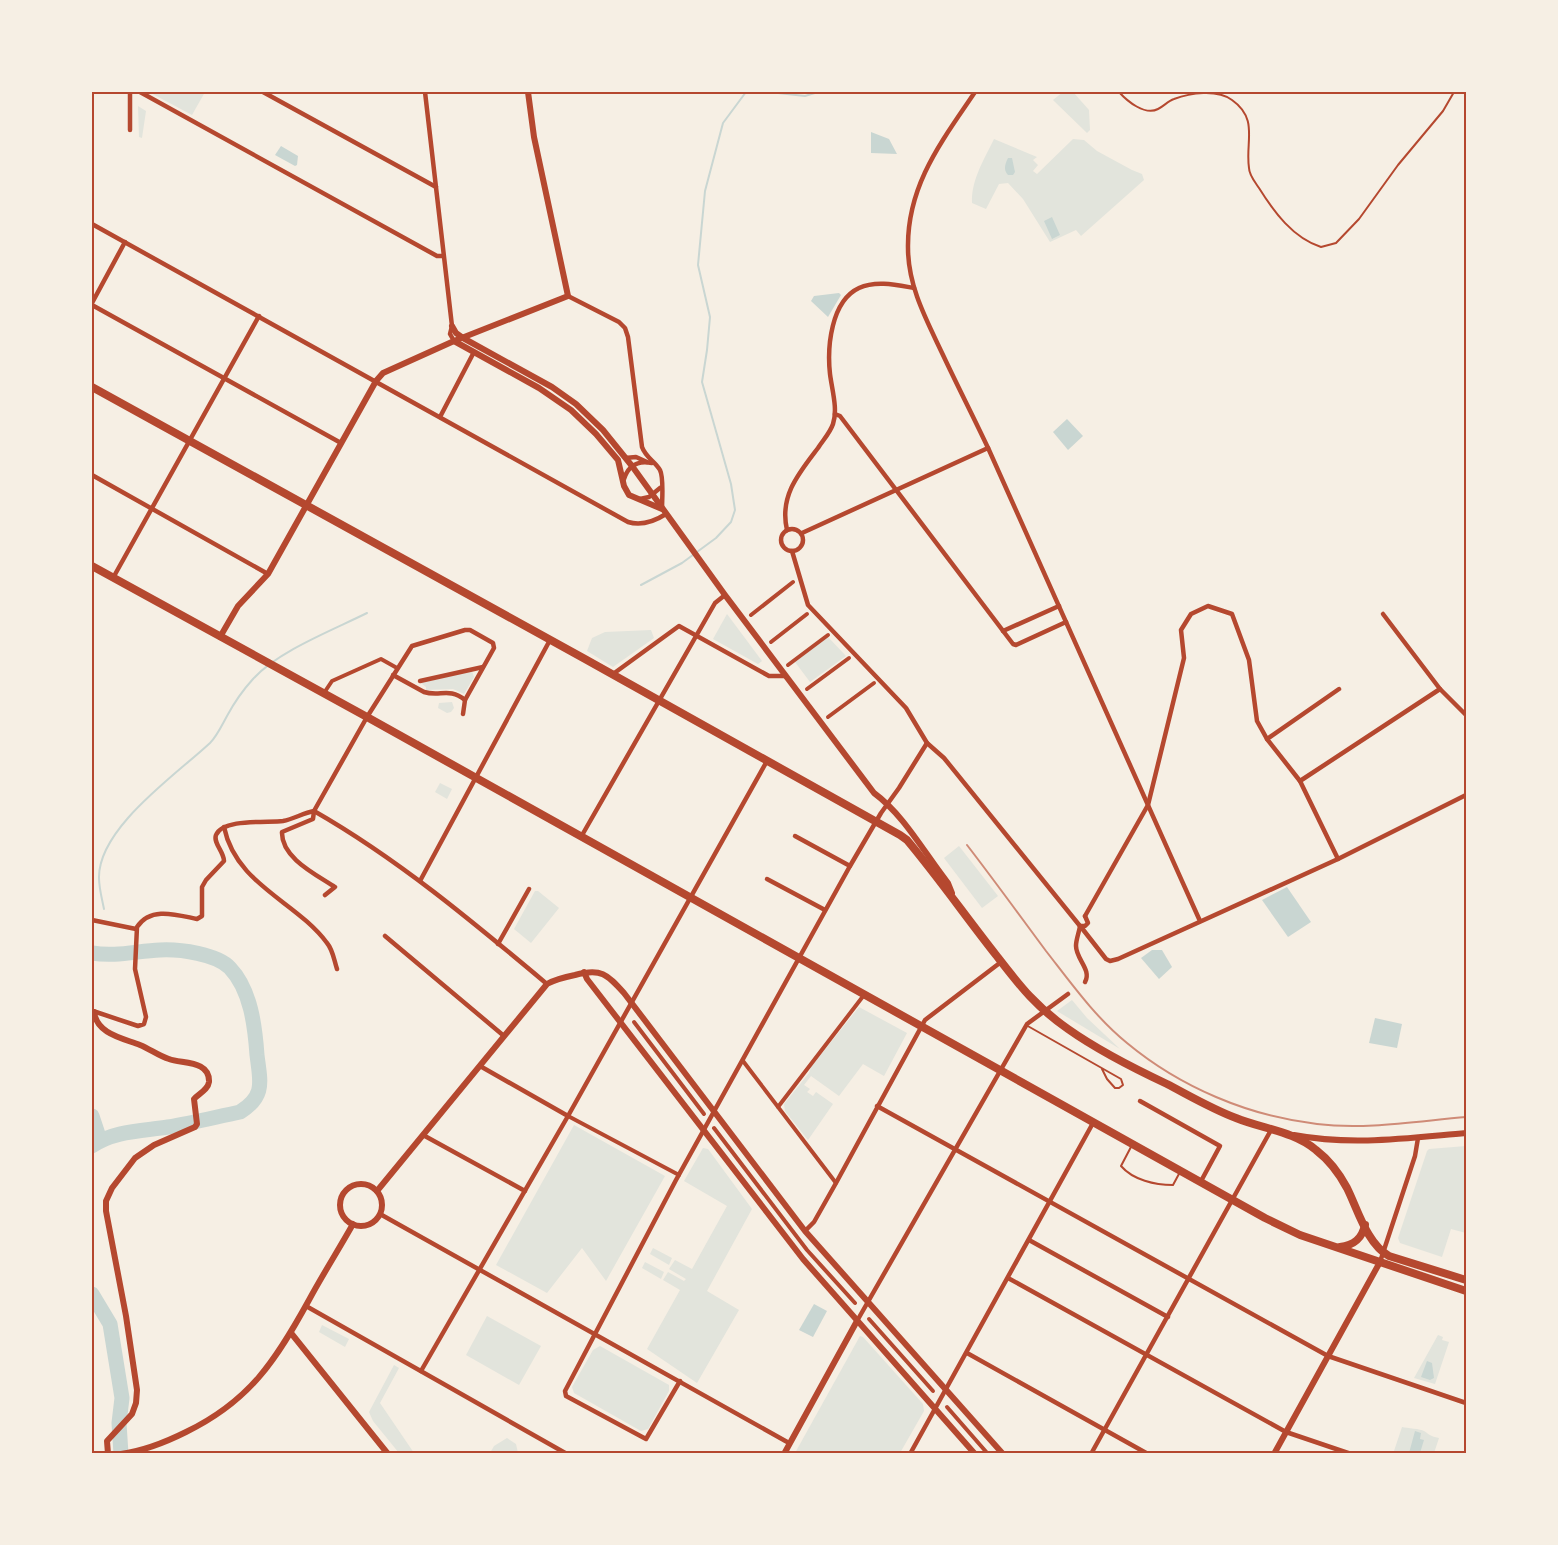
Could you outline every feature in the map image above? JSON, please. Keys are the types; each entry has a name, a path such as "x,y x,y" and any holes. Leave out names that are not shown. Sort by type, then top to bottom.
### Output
{"main road":[{"path":"92,387 613,674 907,840 1036,1004 1069,1030 1137,1070 1216,1109 1285,1133 1308,1144 1329,1162 1346,1186 1365,1225 1377,1246 1384,1253 1467,1280"},
{"path":"92,566 1233,1201 1294,1233 1467,1291"},
{"path":"1338,1247 1351,1245 1357,1241 1364,1232 1365,1225"}],"street":[{"path":"129,130 130,92"},
{"path":"140,92 437,256 444,256"},
{"path":"263,92 436,187"},
{"path":"425,92 452,326 450,334 454,341 545,392 578,416 618,460 629,495 664,511"},
{"path":"528,92 534,137 568,296"},
{"path":"975,92 936,150 916,189 910,219 908,248 914,288 926,320 988,448 1200,921"},
{"path":"92,224 628,522 635,524 648,522 664,511"},
{"path":"125,242 92,304 341,443"},
{"path":"787,530 784,508 789,490 797,475 829,432 835,414 830,373 830,345 834,325 843,302 851,293 868,285 888,284 914,288"},
{"path":"220,637 238,606 268,573 382,373 454,341 568,296 619,322 625,328 628,338 642,447 649,462"},
{"path":"113,578 259,316"},
{"path":"452,326 463,338 569,398 596,423 654,495 725,595 874,794 888,803 948,883 954,899"},
{"path":"440,417 474,352"},
{"path":"835,414 840,416 1011,642 1016,645 1066,622"},
{"path":"802,533 988,448"},
{"path":"626,458 636,457 660,470 664,511"},
{"path":"623,481 626,472 632,466 649,462"},
{"path":"92,475 268,573"},
{"path":"638,499 654,495 662,486"},
{"path":"793,528 802,533 804,540 802,546 792,551 786,549 782,544 782,534 787,530 793,528"},
{"path":"792,551 808,605 906,708 927,743 944,758 1106,959 1118,959 1338,859 1467,795"},
{"path":"751,615 793,582"},
{"path":"581,837 715,603 725,595"},
{"path":"1003,631 1059,606"},
{"path":"1085,916 1148,805 1184,658 1181,630 1191,614 1209,606 1232,614 1249,660 1257,721 1267,739 1300,781 1338,859"},
{"path":"771,642 807,614"},
{"path":"1383,614 1440,689 1467,715"},
{"path":"613,674 679,626 769,676 786,676"},
{"path":"325,896 335,887 297,860 290,853 281,836 284,831 312,821 314,812 367,717 412,646 465,630 470,630 493,644 494,648 465,700 463,714"},
{"path":"789,665 828,635"},
{"path":"420,881 550,640"},
{"path":"807,689 849,658"},
{"path":"322,693 333,681 381,659 397,668"},
{"path":"420,681 483,667"},
{"path":"393,675 428,694 449,692 465,700"},
{"path":"828,717 874,683"},
{"path":"1267,739 1338,689"},
{"path":"1300,781 1440,689"},
{"path":"680,1381 646,1438 566,1396 565,1390 679,1175 825,910 876,821 927,743"},
{"path":"421,1371 621,1023 767,761"},
{"path":"93,1011 138,1026 144,1024 146,1017 135,969 136,929 142,920 157,914 174,914 197,919 202,916 202,886 224,861 216,838 218,832 224,827 244,822 282,821 314,812 343,828 420,881 547,984"},
{"path":"224,827 230,847 260,885 327,942 337,969"},
{"path":"795,836 850,866"},
{"path":"767,879 825,910"},
{"path":"498,944 529,890"},
{"path":"1077,921 1079,916 1085,916"},
{"path":"1085,916 1088,923 1081,927 1076,946 1080,960 1087,971 1085,982"},
{"path":"92,920 136,929"},
{"path":"385,936 504,1036"},
{"path":"805,1231 814,1222 836,1184 929,1015 1001,962"},
{"path":"377,1191 547,984 584,972 596,971 606,975 632,1003 805,1231 1003,1454"},
{"path":"584,972 587,979 803,1259 975,1454"},
{"path":"784,1454 1026,1025 1068,994"},
{"path":"778,1107 864,995"},
{"path":"93,1011 96,1021 112,1035 142,1046 167,1059 194,1064 204,1069 209,1082 207,1087 194,1099 195,1127 154,1145 135,1158 124,1169 108,1196 106,1211 136,1376 136,1403 128,1419 108,1439 106,1443 108,1454"},
{"path":"634,1022 704,1114"},
{"path":"743,1061 836,1184"},
{"path":"480,1066 679,1175"},
{"path":"1140,1101 1220,1146 1200,1183"},
{"path":"877,1106 1328,1356 1467,1403"},
{"path":"910,1454 1093,1123"},
{"path":"714,1128 807,1250 855,1303"},
{"path":"1091,1454 1271,1130"},
{"path":"1285,1133 1335,1141 1374,1141 1467,1133"},
{"path":"423,1135 525,1191"},
{"path":"1274,1454 1380,1262 1418,1138"},
{"path":"363,1184 377,1191 382,1202 380,1214 369,1225 353,1224 345,1218 341,1209 341,1200 346,1191 363,1184"},
{"path":"380,1214 595,1332 789,1443"},
{"path":"121,1454 162,1443 204,1423 228,1407 259,1379 291,1333 353,1224"},
{"path":"1029,1240 1168,1317"},
{"path":"1008,1278 1286,1432 1351,1454"},
{"path":"306,1306 567,1454"},
{"path":"869,1319 933,1391"},
{"path":"291,1333 388,1454"},
{"path":"967,1353 1148,1454"},
{"path":"947,1407 988,1454"}],"lane":[{"path":"1119,92 1130,102 1149,111 1158,109 1171,100 1197,94 1219,94 1233,100 1250,128 1248,165 1251,176 1279,218 1300,235 1321,247 1336,243 1359,219 1398,165 1443,111 1454,92"},
{"path":"1026,1025 1121,1079 1123,1084 1115,1088 1107,1080 1102,1069"},
{"path":"1132,1145 1120,1166 1125,1171 1155,1185 1173,1185 1180,1172"}],"shaded area":[{"path":"149,92 205,92 192,115"},
{"path":"1063,92 1073,92 1089,110 1090,130 1087,133 1053,100"},
{"path":"138,106 146,111 142,138 139,137"},
{"path":"871,132 889,139 897,154 871,153"},
{"path":"994,139 1037,157 1033,160 1038,165 1033,171 1037,174 1073,139 1084,140 1097,151 1142,174 1144,180 1081,236 1076,230 1050,242 1023,199 1008,183 999,184 986,209 972,203 976,178"},
{"path":"281,146 298,156 297,165 275,155"},
{"path":"1008,158 1012,158 1015,172 1013,175 1008,175 1005,171"},
{"path":"1052,217 1060,235 1052,239 1044,221"},
{"path":"839,293 841,295 828,317 811,301 814,296"},
{"path":"1067,419 1083,436 1068,450 1053,432"},
{"path":"727,614 762,661 758,664 713,639"},
{"path":"651,630 654,638 613,667 587,651 592,638 605,632"},
{"path":"828,637 846,656 810,682 795,662"},
{"path":"472,671 474,677 464,694 453,689 426,690 421,683"},
{"path":"452,702 454,708 451,712 447,713 438,708 439,703"},
{"path":"440,783 452,789 447,799 435,792"},
{"path":"959,846 998,896 982,908 944,858"},
{"path":"1287,887 1311,922 1288,937 1262,900"},
{"path":"535,891 559,908 531,943 514,929"},
{"path":"1152,950 1162,950 1172,967 1159,979 1141,958"},
{"path":"1072,1000 1087,1018 1120,1049 1057,1011"},
{"path":"859,1007 907,1033 884,1076 863,1064 839,1096 811,1076 804,1085 810,1089 807,1092 813,1096 816,1092 833,1104 808,1140 785,1111 784,1104"},
{"path":"1375,1018 1402,1024 1397,1048 1369,1043"},
{"path":"574,1125 665,1176 606,1281 582,1248 547,1293 496,1265"},
{"path":"1466,1146 1466,1233 1451,1229 1442,1257 1400,1243 1398,1238 1427,1151"},
{"path":"703,1148 708,1149 752,1209 707,1291 739,1310 697,1383 647,1349 680,1290 663,1280 668,1272 684,1281 686,1279 669,1269 675,1260 692,1269 727,1206 684,1181"},
{"path":"653,1248 672,1258 669,1265 650,1254"},
{"path":"645,1262 664,1272 661,1279 642,1268"},
{"path":"814,1304 827,1311 813,1337 799,1330"},
{"path":"487,1316 541,1346 519,1385 466,1355"},
{"path":"322,1325 349,1339 345,1347 319,1332"},
{"path":"1438,1335 1443,1337 1442,1340 1449,1342 1435,1384 1414,1378"},
{"path":"860,1336 923,1404 924,1411 900,1453 795,1453"},
{"path":"600,1346 669,1385 669,1391 648,1429 641,1431 574,1393 572,1387 593,1350"},
{"path":"1427,1361 1432,1363 1434,1378 1430,1380 1421,1377"},
{"path":"394,1365 399,1368 380,1403 414,1453 399,1453 373,1421 369,1412"},
{"path":"1402,1427 1422,1430 1439,1438 1434,1453 1393,1454"},
{"path":"1415,1431 1421,1433 1420,1439 1424,1440 1420,1453 1409,1453"},
{"path":"507,1438 516,1444 518,1453 490,1453 494,1446"}],"waterway":[{"path":"641,585 682,563 716,538 731,522 735,510 731,484 702,382 710,317 698,265 705,191 723,123 746,92"},
{"path":"769,92 805,96 818,92"},
{"path":"104,909 99,882 102,859 111,840 125,821 160,786 210,743 242,692 264,669 291,650 367,613"},
{"path":"92,953 178,950 198,953 224,963 243,987 251,1009 260,1080 258,1094 240,1112 118,1134 92,1146"},
{"path":"92,1116 100,1140"},
{"path":"92,1294 110,1324 122,1398 119,1423 121,1454"}],"railway":[{"path":"967,845 1065,975 1104,1022 1148,1059 1192,1086 1266,1114 1317,1124 1354,1126 1466,1117"}]}
